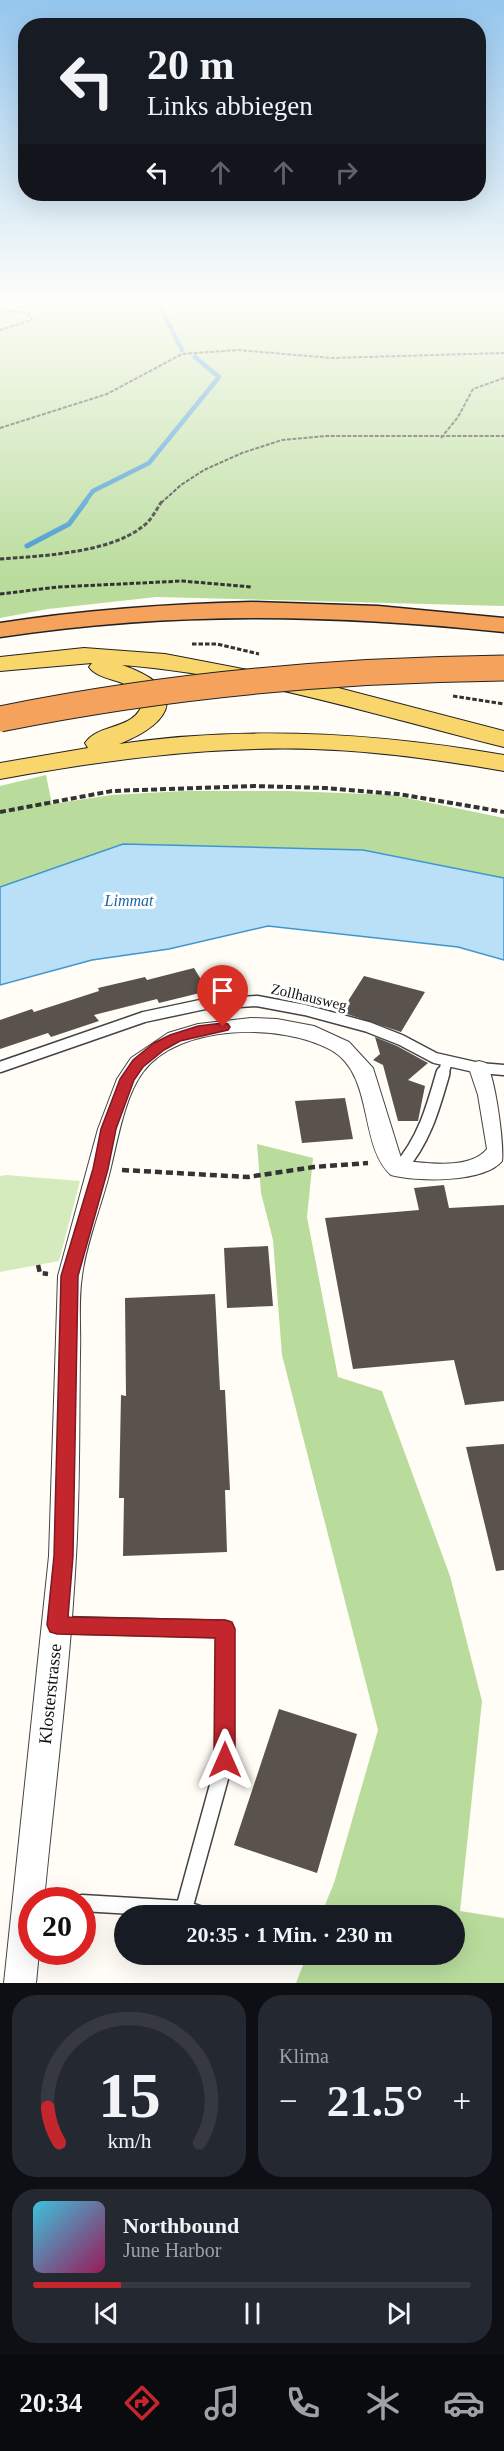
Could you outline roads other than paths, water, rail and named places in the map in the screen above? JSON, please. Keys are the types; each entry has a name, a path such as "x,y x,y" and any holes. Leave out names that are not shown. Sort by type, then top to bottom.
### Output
{"highway":[{"path":"0,630 83,618 188,610 345,611 504,625"},
{"path":"0,698 133,675 239,662 347,654 504,651"},
{"path":"0,718 110,698 246,680 353,671 504,668"}],"main road":[{"path":"0,664 84,655 165,661 338,695 504,739"},
{"path":"40,659 123,672 147,686 154,700 151,714 127,732 61,759"},
{"path":"0,771 122,749 191,743 291,740 391,746 504,763"}],"street":[{"name":"Klosterstrasse","path":"32,1887 63,1556 70,1276 109,1129 127,1079 138,1063 159,1047 175,1038 198,1031 251,1025 277,1026 314,1033 329,1039 355,1058 368,1078 395,1165"},
{"path":"395,1165 430,1172 470,1169 492,1158 498,1150 488,1095 479,1068"},
{"name":"Klosterstrasse","path":"20,1983 22,1965"}],"lane":[{"name":"Zollhausweg","path":"0,1067 144,1017 205,1004 256,1001 336,1017 401,1040 435,1058 479,1068 504,1070"},
{"path":"395,1165 412,1156 421,1141 447,1061"},
{"path":"57,1625 225,1629 225,1760 185,1905"},
{"path":"96,1904 116,1905"}],"water":[{"name":"Limmat","path":"123,844 363,850 504,878 504,960 458,947 268,926 169,949 92,960 0,985 0,887"}],"waterway":[{"path":"84,503 93,491 149,463 206,394"},
{"path":"27,546 69,524 86,501"}]}
